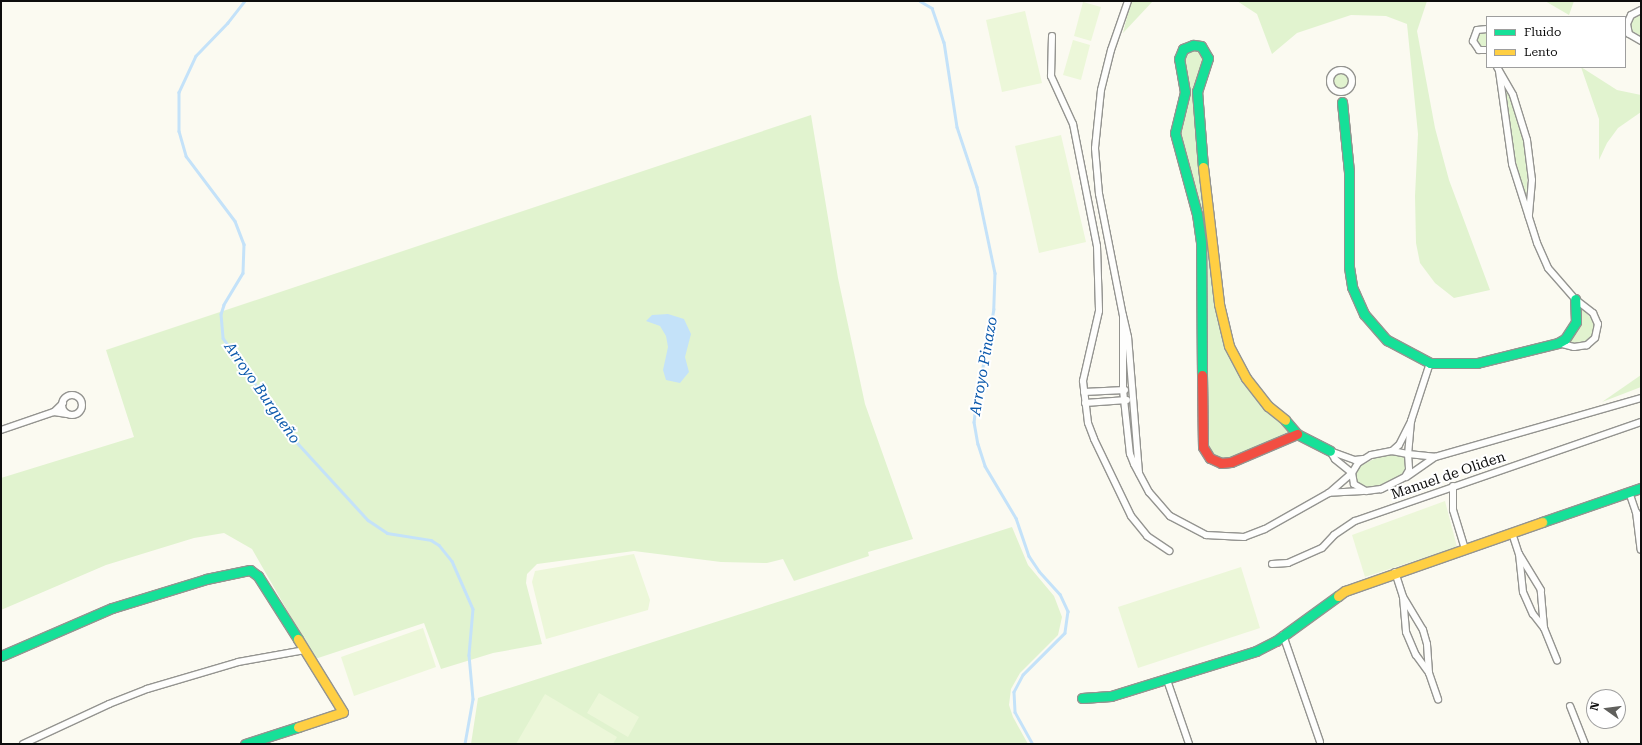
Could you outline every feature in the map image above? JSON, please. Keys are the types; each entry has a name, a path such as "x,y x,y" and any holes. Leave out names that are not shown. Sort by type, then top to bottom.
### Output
{"street":[{"path":"1128,1 1111,50 1101,90 1096,148 1099,194 1128,337 1131,389 1139,473"},
{"path":"1641,10 1631,15 1626,24 1629,34 1641,40"},
{"path":"1486,29 1477,30 1473,37 1476,47 1486,51"},
{"path":"1052,36 1050,64 1052,80 1073,124 1097,246 1100,311 1084,372 1085,404 1094,439 1131,516 1147,536 1170,551"},
{"path":"1297,434 1231,462 1216,461 1206,454 1202,438 1201,242 1197,214 1178,151 1175,133 1185,92 1179,59 1183,49 1193,45 1201,46 1208,58 1196,100 1219,304 1229,346 1256,393 1297,434 1330,452 1355,460 1363,460 1392,451 1399,445 1411,421 1430,363"},
{"path":"1342,102 1347,90 1352,84 1351,76 1346,71 1338,70 1330,77 1330,85 1342,102 1349,172 1349,267 1354,296 1368,319 1387,340 1430,363 1467,364 1558,343 1581,347 1594,338 1598,324 1596,319 1586,307 1574,299 1548,268 1529,219 1512,164 1498,69"},
{"path":"1498,69 1513,95 1527,140 1532,180 1529,219"},
{"path":"1335,91 1347,90"},
{"path":"1201,242 1212,241"},
{"path":"1558,343 1570,334 1576,322 1574,299"},
{"path":"1123,316 1123,390 1130,454 1139,473 1156,501 1170,516 1196,532 1217,537 1237,538 1254,533 1329,493 1352,473 1363,460"},
{"path":"1084,392 1131,389"},
{"path":"1,430 54,412 73,415 79,412 82,407 76,396 69,396 54,412"},
{"path":"1329,493 1366,491 1390,486 1435,457 1641,398"},
{"path":"1085,404 1132,400"},
{"path":"63,402 63,409 67,414"},
{"path":"1405,477 1410,470 1408,454 1411,421"},
{"name":"Manuel de Oliden","path":"1272,564 1288,563 1322,548 1334,535 1355,521 1641,422"},
{"path":"1392,451 1435,457"},
{"path":"1330,452 1335,459 1352,473 1354,484 1366,491"},
{"path":"1453,486 1453,510 1465,549"},
{"path":"1082,698 1111,696 1167,680 1256,651 1283,635 1345,591 1395,572 1641,488"},
{"path":"1630,492 1636,512 1641,550"},
{"path":"1636,512 1641,518"},
{"path":"1512,533 1519,554 1523,592 1533,614 1544,628"},
{"path":"1519,554 1541,590 1544,628 1556,660"},
{"path":"1,656 112,608 206,579 250,570 258,576 343,712 245,744"},
{"path":"1395,572 1403,597 1406,632 1416,655 1429,673"},
{"path":"1403,597 1423,630 1427,644 1429,673 1438,699"},
{"path":"1283,635 1320,742"},
{"path":"23,744 109,704 147,689 238,662 305,650"},
{"path":"1167,680 1189,744"},
{"path":"1570,706 1584,744"}],"green space":[{"path":"1131,1 1153,1 1123,33"},
{"path":"1237,1 1427,1 1417,31 1435,128 1449,180 1490,290 1454,298 1435,283 1420,263 1416,243 1415,196 1418,134 1407,24 1386,16 1351,15 1297,33 1272,54 1257,14"},
{"path":"1545,1 1574,1 1569,15"},
{"path":"1083,2 1101,7 1091,41 1074,36"},
{"path":"1025,11 1042,83 1002,92 986,20"},
{"path":"1641,13 1641,36 1632,31 1630,23 1633,17"},
{"path":"1486,31 1486,47 1482,48 1478,45 1475,38 1478,33"},
{"path":"1073,40 1090,45 1081,80 1063,75"},
{"path":"1197,49 1202,52 1204,61 1193,91 1206,236 1202,235 1179,138 1182,61 1186,51"},
{"path":"1581,68 1617,90 1641,95 1641,112 1618,128 1607,143 1599,160 1599,119"},
{"path":"1340,72 1346,75 1349,81 1346,87 1340,90 1334,87 1331,81 1334,75"},
{"path":"1503,83 1516,108 1524,137 1528,169 1526,198 1515,159"},
{"path":"811,115 838,278 865,404 913,539 868,552 869,556 794,581 783,559 767,563 721,562 634,551 537,564 527,574 526,583 542,644 493,653 441,669 424,623 315,659 252,549 224,533 194,538 106,565 1,610 1,478 134,437 106,350"},
{"path":"1061,135 1086,242 1039,253 1015,146"},
{"path":"1206,245 1209,245 1218,317 1267,408 1288,432 1234,457 1223,459 1209,451 1206,439"},
{"path":"1580,305 1595,323 1592,337 1584,343 1574,344 1567,341 1578,323"},
{"path":"1641,375 1641,387 1602,402"},
{"path":"1384,454 1399,454 1404,457 1407,468 1404,473 1379,486 1368,487 1358,483 1355,477 1358,467"},
{"path":"1445,501 1457,547 1365,577 1352,535"},
{"path":"1012,527 1028,565 1054,596 1062,617 1058,635 1020,673 1011,689 1009,705 1013,717 1028,744 471,744 478,698"},
{"path":"634,554 650,600 648,610 546,639 532,582 535,571"},
{"path":"1241,567 1260,628 1138,668 1118,607"},
{"path":"423,628 436,667 354,696 341,657"},
{"path":"599,693 639,717 628,737 587,713"},
{"path":"545,694 617,737 613,744 516,744"}],"water":[{"path":"668,314 684,319 691,334 685,357 689,372 680,383 666,380 663,370 668,347 666,336 660,326 646,321 652,315"}],"waterway":[{"name":"Arroyo Burgueño","path":"245,1 228,23 196,56 179,92 179,131 186,156 235,221 244,244 243,273 224,305 221,314 223,338 293,438 368,520 387,533 431,540 439,545 452,561 473,609 469,655 473,699 465,744"},
{"name":"Arroyo Pinazo","path":"920,1 932,8 944,42 957,127 977,187 995,273 994,309 974,422 978,444 985,466 1016,518 1029,556 1039,571 1060,594 1068,611 1065,633 1023,675 1014,692 1015,712 1033,744"}],"traffic: fast":[{"path":"1202,375 1201,242 1197,214 1175,133 1185,92 1179,59 1183,49 1193,45 1201,46 1208,58 1197,91 1203,167"},
{"path":"1342,102 1349,172 1349,267 1352,287 1364,314 1387,340 1430,363 1477,363 1558,343 1565,339 1576,322 1575,299"},
{"path":"1285,420 1297,434 1330,451"},
{"path":"1542,522 1641,488"},
{"path":"1,656 112,608 206,579 250,570 258,576 298,639"},
{"path":"1082,698 1111,696 1256,651 1276,641 1338,596"},
{"path":"245,744 298,727"}],"traffic: slow":[{"path":"1203,167 1219,304 1229,346 1246,378 1268,406 1285,420"},
{"path":"1338,596 1345,591 1542,522"},
{"path":"298,639 343,712 298,727"}],"traffic: jam":[{"path":"1202,375 1203,447 1210,458 1221,463 1231,462 1297,434"}]}
